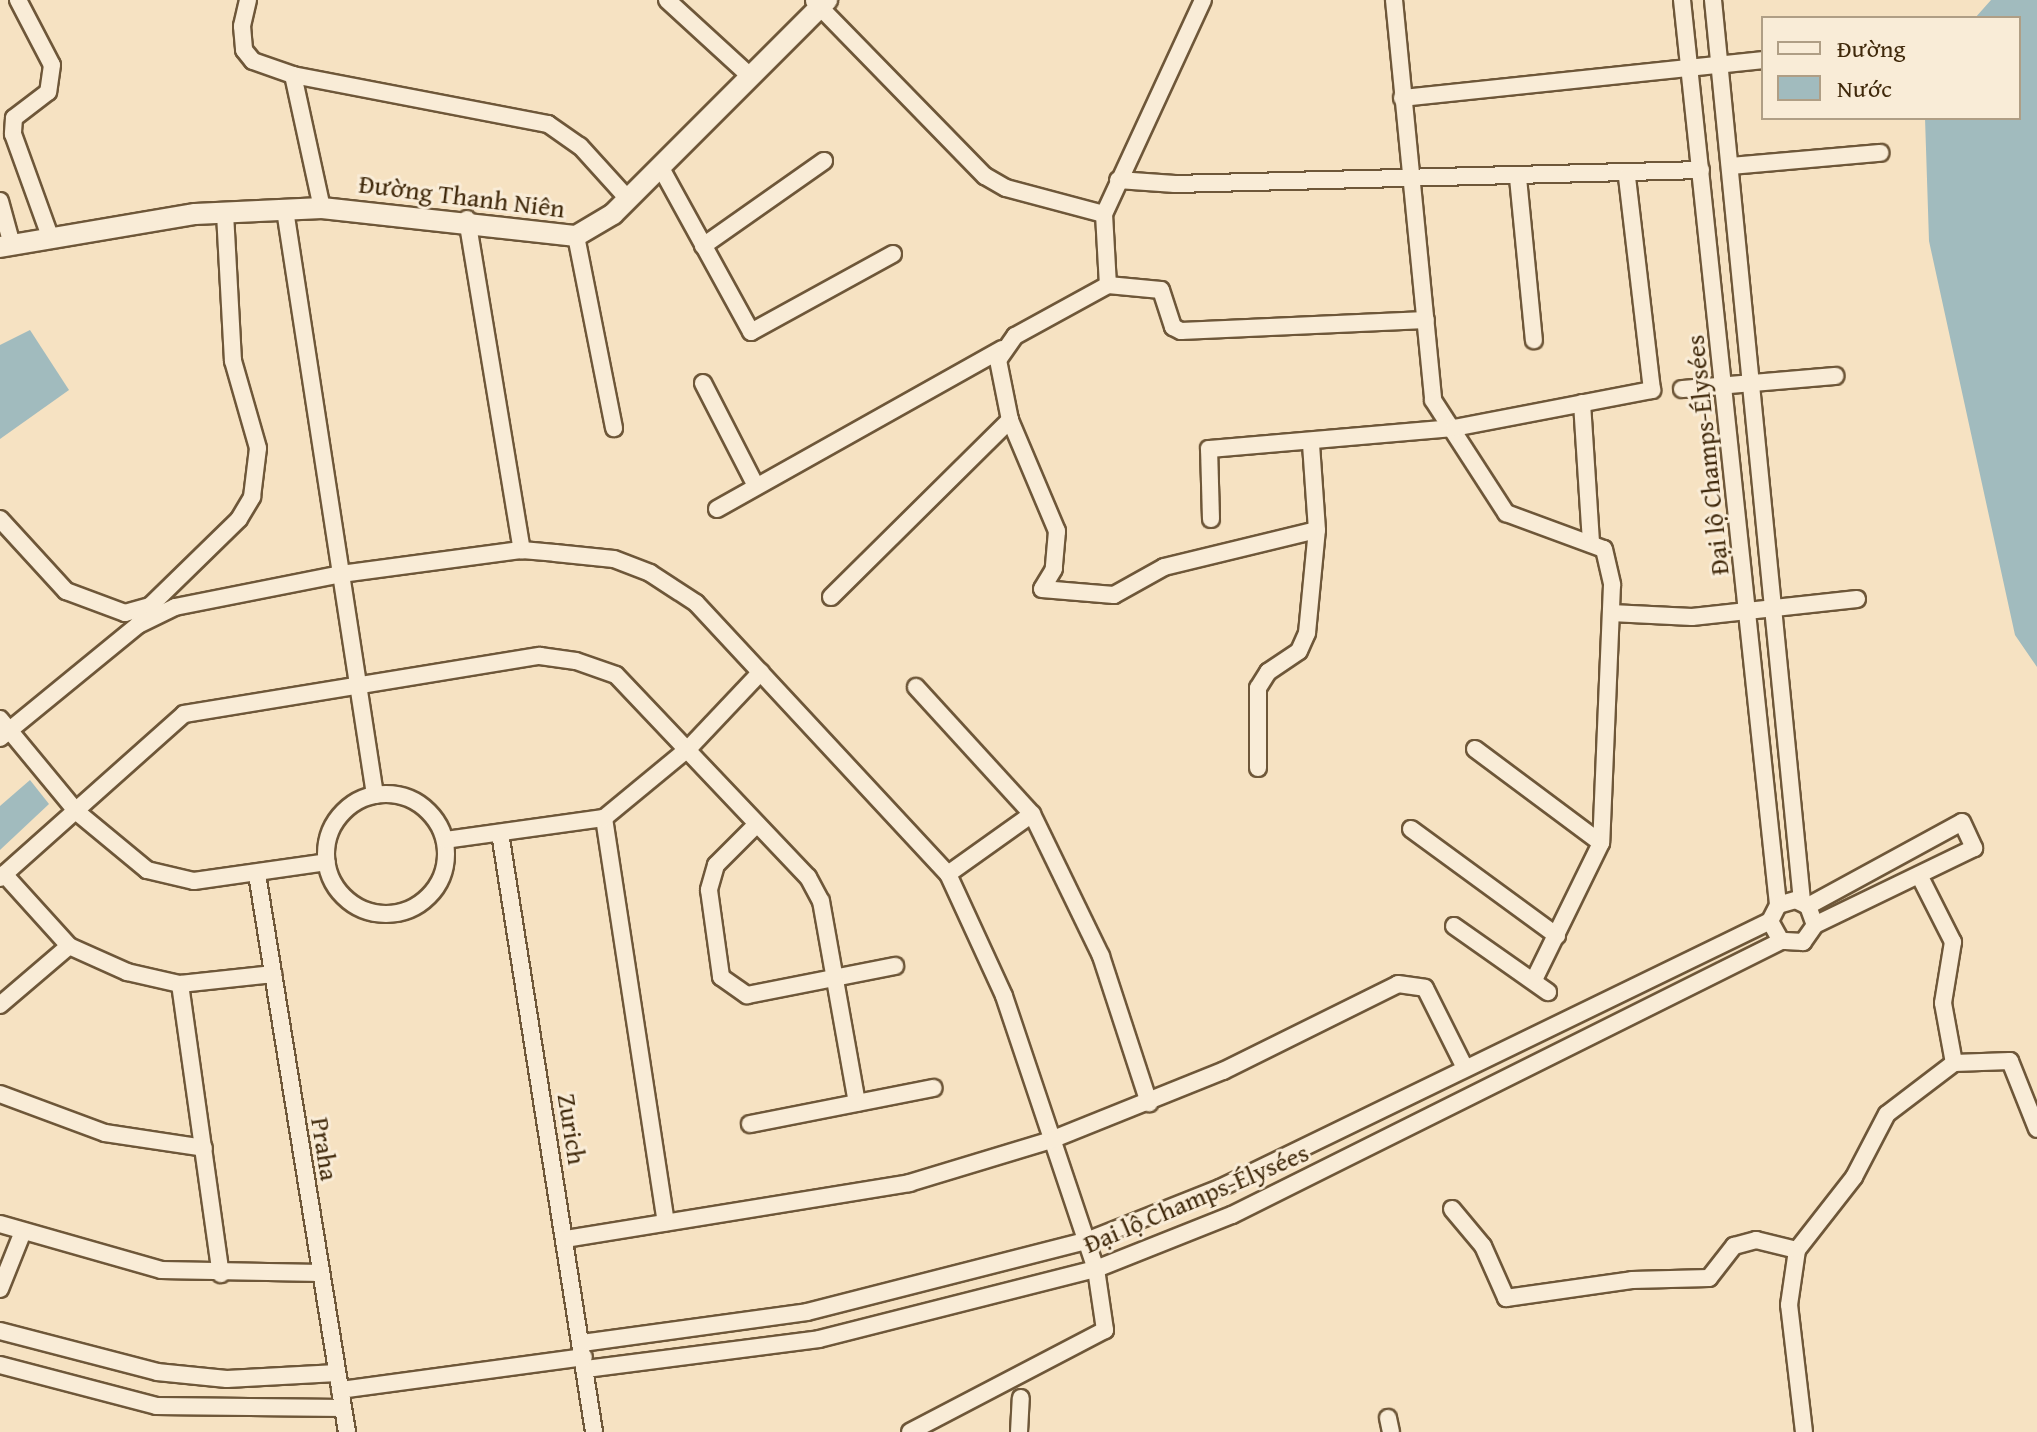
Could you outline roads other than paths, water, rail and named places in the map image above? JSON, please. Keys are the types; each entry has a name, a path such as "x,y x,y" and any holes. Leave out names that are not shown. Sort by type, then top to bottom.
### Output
{"street":[{"path":"18,0 52,65 48,92 14,118 13,134 50,236"},
{"path":"248,0 244,50 253,61 293,75 548,124 580,146 628,199"},
{"path":"667,0 751,77"},
{"path":"1108,285 1104,214 1203,0"},
{"path":"1394,0 1433,400 1454,428 1506,513 1604,549 1611,613 1601,843 1534,980"},
{"name":"Đại lộ Champs-Élysées","path":"1682,0 1778,905"},
{"name":"Đại lộ Champs-Élysées","path":"1713,0 1805,904 1815,925"},
{"path":"820,2 985,176 1006,188 1104,214"},
{"name":"Đường Thanh Niên","path":"6,246 50,236 225,212 322,208 467,219 576,236 628,199 661,168 820,2"},
{"path":"1402,98 1761,60"},
{"path":"293,75 322,208"},
{"path":"1730,166 1880,153"},
{"path":"703,246 824,161"},
{"path":"661,168 751,332 893,254"},
{"path":"1118,180 1175,184 1627,176 1701,170"},
{"path":"1211,519 1209,449 1311,445 1454,428 1652,390 1627,176"},
{"path":"1518,178 1534,340"},
{"path":"0,201 6,246"},
{"path":"285,210 375,795"},
{"path":"0,519 66,591 125,613 150,606 239,519 252,497 258,448 233,361 225,212"},
{"path":"467,219 522,550"},
{"path":"576,236 614,428"},
{"path":"717,509 1002,349 1108,285 1161,290 1173,327 1181,331 1426,320"},
{"path":"1002,349 999,373 1010,420 1057,531 1054,569 1042,589 1114,595 1164,567 1317,530"},
{"path":"1682,389 1835,376"},
{"path":"703,383 756,486"},
{"path":"1582,403 1591,544"},
{"path":"831,597 1010,420"},
{"path":"1258,768 1258,688 1268,672 1304,645 1317,530 1311,445"},
{"path":"327,862 194,881 147,870 77,812 3,729 138,625 175,607 341,574 522,550 614,559 650,573 696,603 948,874 1004,996 1051,1140 1089,1240 1105,1330 910,1432"},
{"path":"1611,613 1774,610 1857,599"},
{"path":"273,974 180,984 127,972 69,946 2,876 184,714 540,656 576,661 616,675 690,747 808,877 821,901 857,1103"},
{"path":"445,840 604,818 690,747 761,672"},
{"path":"916,687 1032,814 1101,956 1149,1103"},
{"path":"1475,749 1601,843"},
{"path":"375,795 411,799 426,810 445,840 440,881 428,898 392,914 356,907 337,887 327,862 333,827 351,807 375,795"},
{"path":"948,874 1032,814"},
{"path":"604,818 666,1222"},
{"name":"Đại lộ Champs-Élysées","path":"0,1331 157,1372 227,1379 339,1381 584,1356 819,1339 1096,1269 1232,1215 1781,941 1803,942 1815,925 1974,848 1962,822 1805,904"},
{"path":"757,824 716,865 709,890 721,977 747,995 895,966"},
{"path":"1411,829 1557,936"},
{"name":"Zurich","path":"500,833 594,1432"},
{"name":"Praha","path":"257,874 347,1432"},
{"path":"1919,875 1953,942 1943,1003 1954,1063"},
{"path":"1781,941 1770,921 1778,905 1805,904"},
{"name":"Đại lộ Champs-Élysées","path":"584,1356 807,1312 1089,1240 1220,1188 1770,921"},
{"path":"1454,926 1548,992"},
{"path":"0,1005 69,946"},
{"path":"180,984 221,1274"},
{"path":"565,1239 909,1183 1051,1140 1149,1103 1398,984 1425,988 1465,1068"},
{"path":"1804,1432 1789,1305 1797,1250 1846,1188 1887,1114 1954,1063 2010,1061 2037,1129"},
{"path":"750,1124 933,1088"},
{"path":"0,1094 105,1133 204,1148"},
{"path":"1452,1209 1483,1246 1506,1298 1632,1280 1709,1278 1734,1246 1756,1240 1797,1250"},
{"path":"0,1224 22,1234 161,1270 221,1274 321,1273"},
{"path":"0,1289 22,1234"},
{"path":"0,1365 156,1406 343,1408"},
{"path":"1019,1432 1021,1398"}],"water":[{"path":"1991,0 2037,0 2037,667 2015,635 1929,241 1925,120 2021,120 2021,16 1977,16"},
{"path":"30,330 69,390 0,439 0,345"},
{"path":"30,780 49,804 0,850 0,806"}]}
